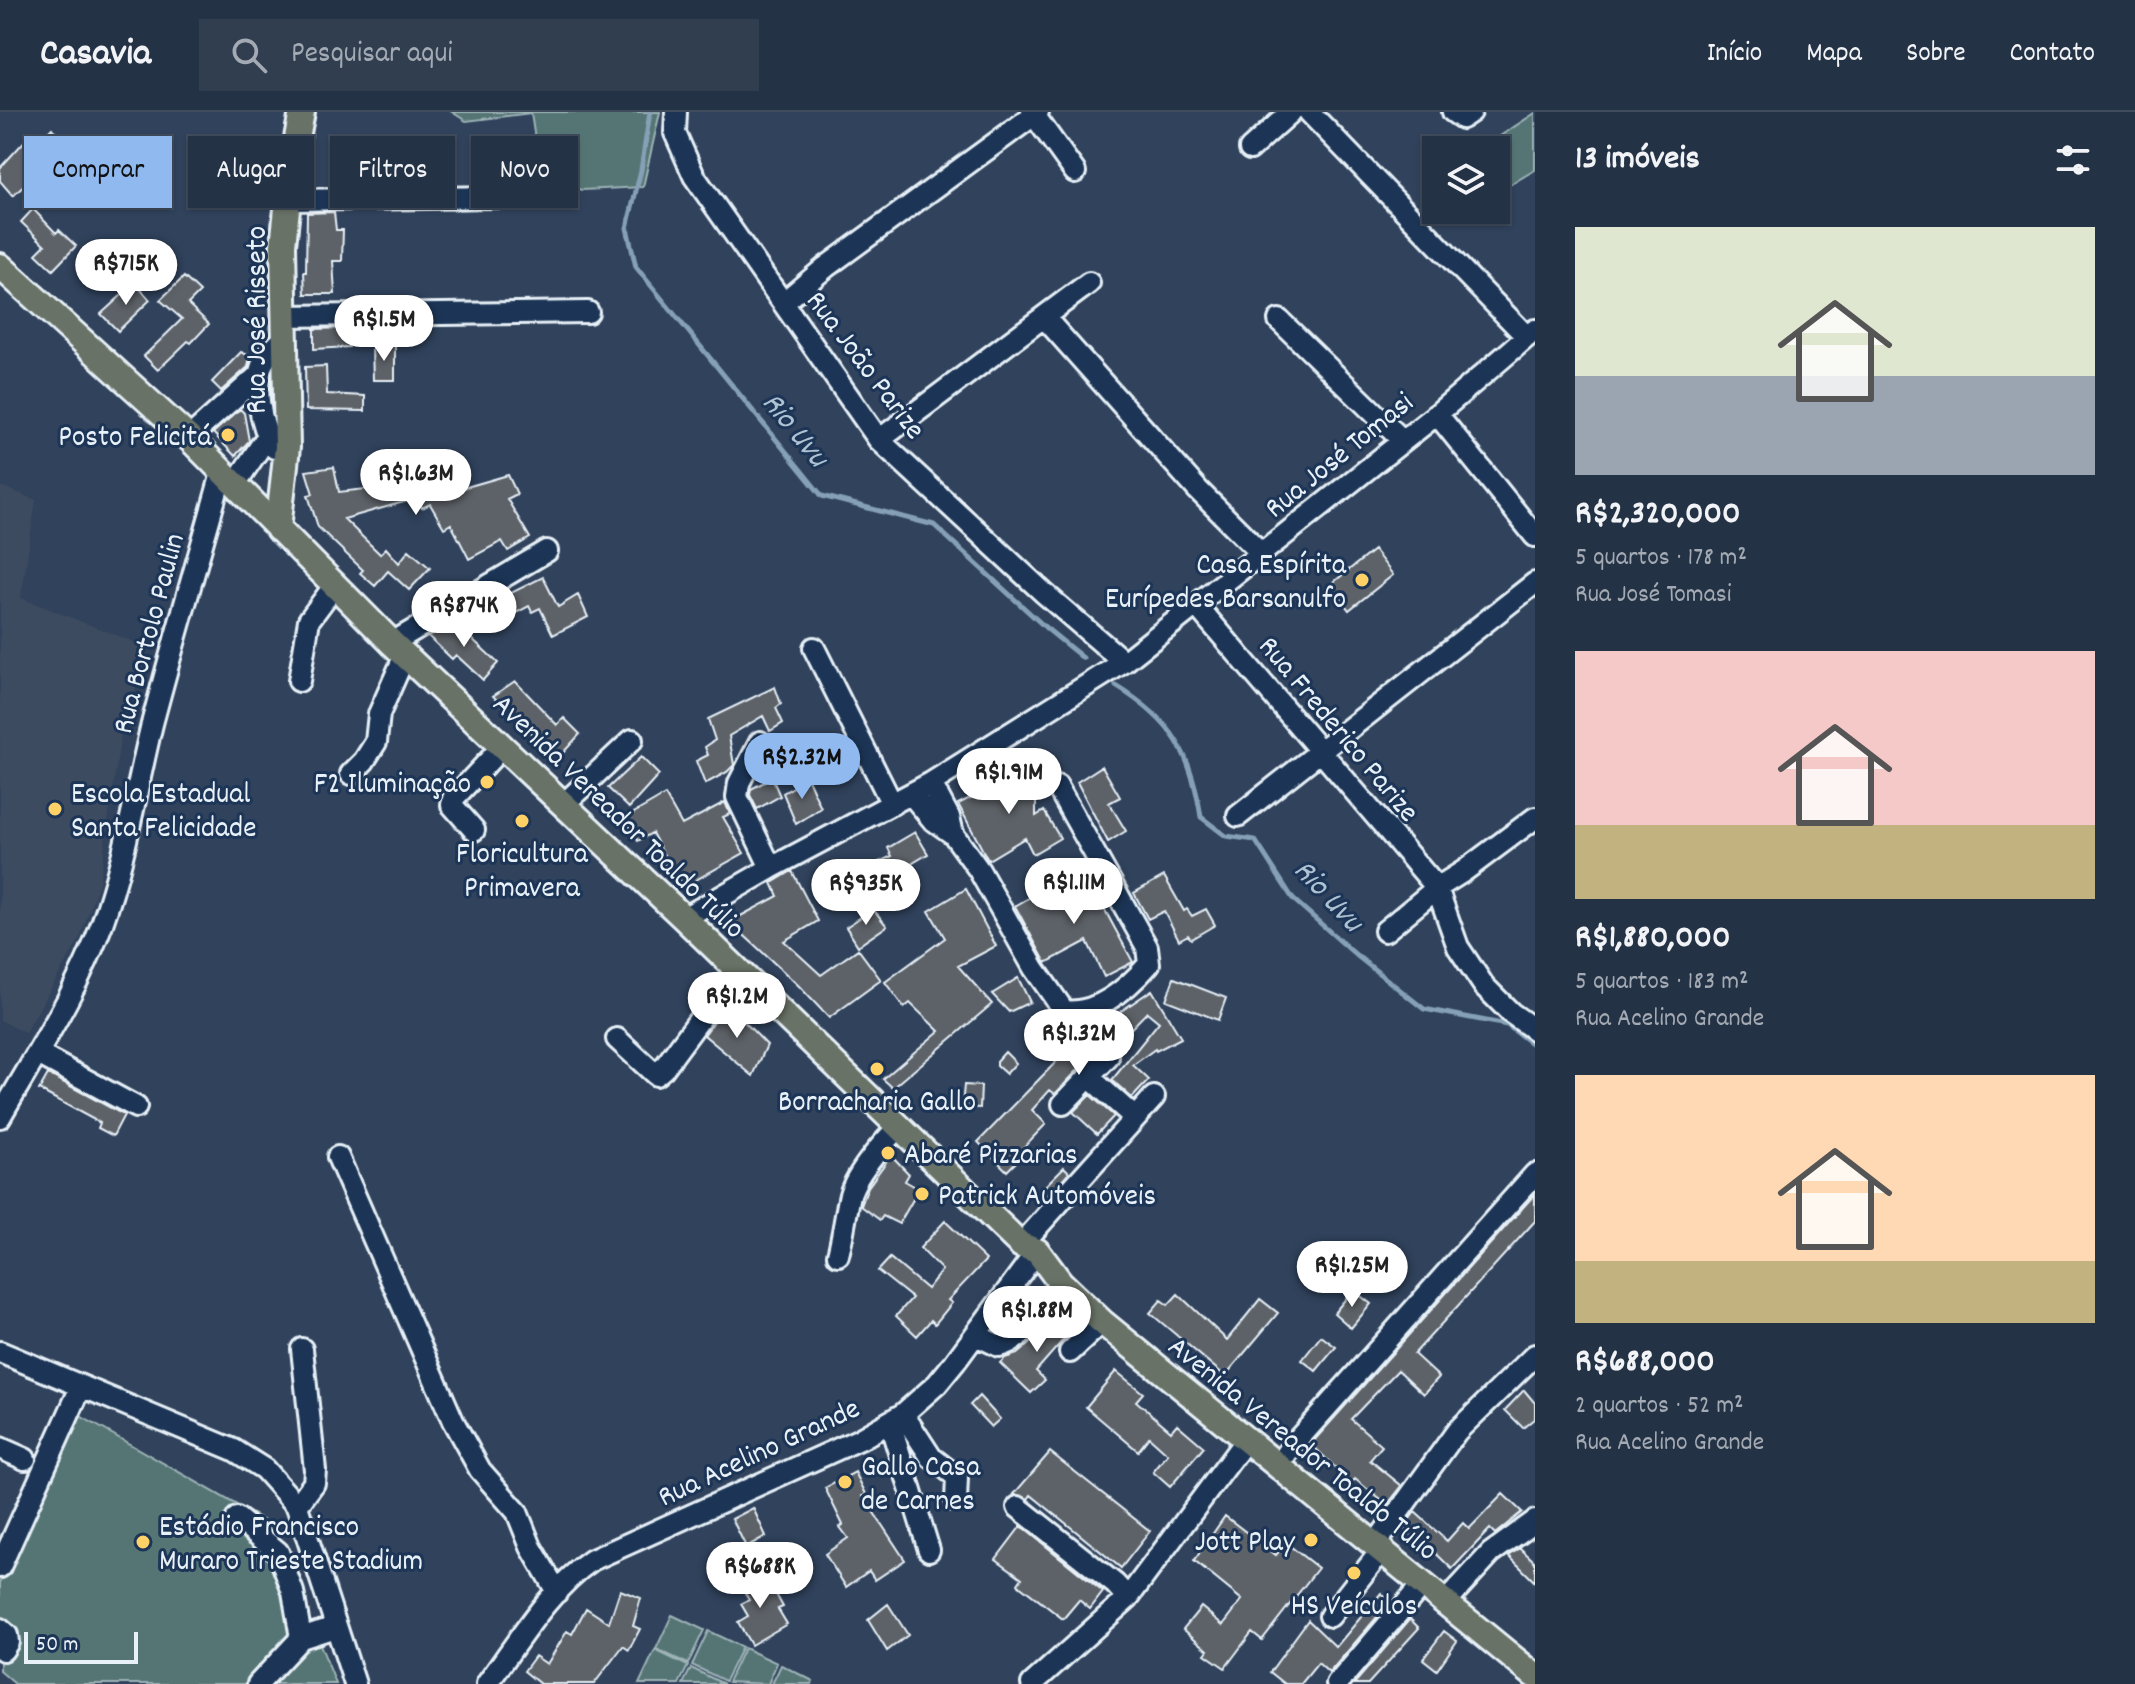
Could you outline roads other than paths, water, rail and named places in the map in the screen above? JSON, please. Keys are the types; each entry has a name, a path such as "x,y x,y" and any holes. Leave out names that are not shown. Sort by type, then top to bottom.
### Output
{"main road":[{"name":"Rua José Risseto","path":"298,136 302,112"},
{"name":"Rua José Risseto","path":"278,529 277,442 284,328 283,245 287,208"},
{"name":"Avenida Vereador Toaldo Túlio","path":"0,266 189,438 398,649 684,918 899,1127 1029,1248 1102,1322 1535,1676"}],"street":[{"name":"Rua João Parize","path":"676,112 675,133 694,176 879,440 1044,593 1124,662"},
{"path":"1250,149 1291,112"},
{"path":"1309,112 1531,334"},
{"path":"1453,112 1462,118 1471,112"},
{"path":"783,303 826,267 1035,113 1075,172"},
{"path":"314,200 471,197"},
{"path":"879,440 1089,283"},
{"path":"277,442 259,398 260,374 265,359 284,328 588,312"},
{"path":"1044,317 1198,490 1262,554"},
{"path":"1279,320 1402,440"},
{"name":"Rua José Tomasi","path":"684,918 931,783 1124,662 1437,414 1531,334"},
{"path":"189,438 260,374"},
{"path":"1437,414 1535,536"},
{"name":"Rua Bortolo Paulin","path":"0,1117 38,1054 89,957 109,900 153,722 228,479 277,442"},
{"path":"351,774 376,742 379,714 398,649 547,551"},
{"path":"1238,816 1535,583"},
{"path":"299,681 309,620 335,585"},
{"name":"Rua Frederico Parize","path":"1197,606 1437,888"},
{"path":"814,648 892,804"},
{"path":"564,804 632,740"},
{"path":"760,742 739,783 737,797 771,868"},
{"path":"474,830 454,810 453,799 502,747"},
{"path":"931,783 949,817 953,834"},
{"path":"911,794 932,819 953,834 979,870 1034,968 1064,1011 1081,1013 1129,987 1149,964 1147,947 1057,786"},
{"path":"1385,931 1437,888 1535,818"},
{"path":"1437,888 1458,947 1484,986 1511,1013 1535,1030"},
{"path":"617,1039 656,1075 736,970"},
{"path":"38,1054 136,1107"},
{"path":"1063,1104 1108,1057"},
{"path":"1089,1077 1135,1118"},
{"name":"Rua Acelino Grande","path":"487,1684 557,1592 579,1569 600,1556 896,1418 937,1384 1007,1292 1029,1248 1154,1097"},
{"path":"838,1255 851,1193 875,1152 899,1127"},
{"path":"338,1157 453,1421 480,1470 517,1512 531,1547 557,1592"},
{"path":"1278,1467 1292,1446 1535,1174"},
{"path":"976,1335 999,1346 1009,1344 1035,1318 1060,1282"},
{"path":"1007,1292 1035,1318"},
{"path":"1070,1352 1102,1322"},
{"path":"297,1506 314,1483 315,1470 302,1349"},
{"path":"0,1352 234,1450 264,1469 297,1506 355,1684"},
{"path":"1330,1616 1457,1431 1535,1355"},
{"path":"0,1567 81,1387"},
{"path":"896,1418 931,1457 957,1477 956,1501"},
{"path":"896,1418 929,1550"},
{"path":"1038,1678 1128,1598 1245,1441"},
{"path":"0,1448 25,1459"},
{"path":"1018,1507 1115,1584 1128,1598"},
{"path":"237,1518 278,1552 293,1592 301,1638"},
{"path":"1444,1604 1491,1553 1535,1521"},
{"path":"1337,1684 1422,1585"},
{"path":"258,1684 301,1638 335,1627"},
{"path":"0,1629 7,1635 8,1642 3,1650 0,1648"}],"waterway":[{"name":"Rio Uvu","path":"650,112 641,170 627,228 636,267 822,496 934,525 1083,658"},
{"name":"Rio Uvu","path":"1116,686 1152,712 1176,740 1192,774 1201,817 1226,836 1255,840 1293,899 1356,955 1424,1009 1507,1025 1535,1046"}],"place":[{"name":"Posto Felicitá","path":"228,435"},
{"name":"Casa Espírita Eurípedes Barsanulfo","path":"1362,580"},
{"name":"F2 Iluminação","path":"487,782"},
{"name":"Escola Estadual Santa Felicidade","path":"55,809"},
{"name":"Floricultura Primavera","path":"522,821"},
{"name":"Borracharia Gallo","path":"877,1069"},
{"name":"Abaré Pizzarias","path":"888,1153"},
{"name":"Patrick Automóveis","path":"922,1194"},
{"name":"Gallo Casa de Carnes","path":"845,1482"},
{"name":"Jott Play","path":"1311,1540"},
{"name":"Estádio Francisco Muraro Trieste Stadium","path":"143,1542"},
{"name":"HS Veículos","path":"1354,1573"}]}
